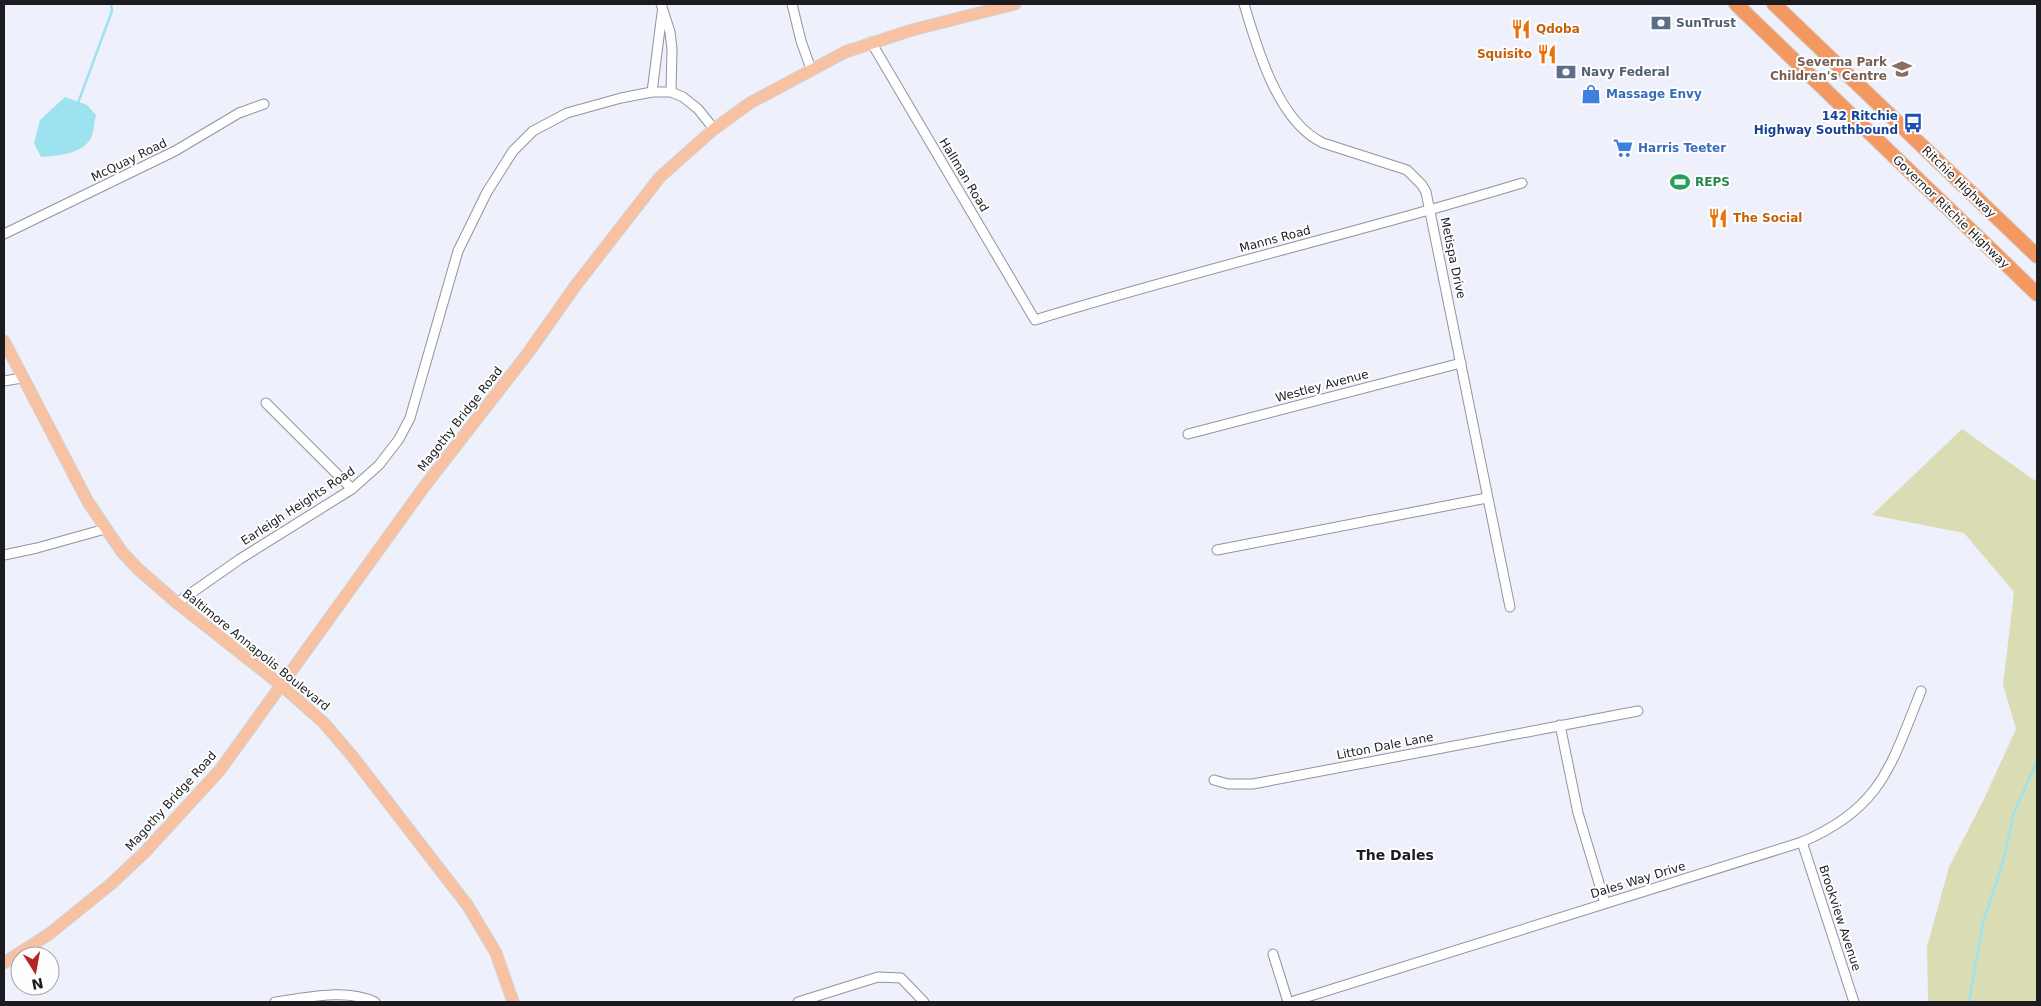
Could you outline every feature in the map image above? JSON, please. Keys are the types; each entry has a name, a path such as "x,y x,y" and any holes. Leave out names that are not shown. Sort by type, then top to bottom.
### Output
{"highway":[{"name":"Governor Ritchie Highway","path":"1736,4 2037,294"},
{"name":"Ritchie Highway","path":"1774,4 2037,256"}],"main road":[{"name":"Magothy Bridge Road","path":"4,963 76,914 145,852 220,770 424,486 528,353 576,285 660,177 714,130 750,103 844,52 912,30 1015,4"},
{"name":"Baltimore Annapolis Boulevard","path":"4,341 88,502 105,529 138,569 177,603 281,685 324,723 354,757 468,906 496,953 513,1002"}],"street":[{"path":"792,4 801,41 811,69"},
{"name":"Metispa Drive","path":"1244,4 1270,77 1286,107 1304,131 1312,139 1323,144 1407,170 1422,185 1426,192 1510,606"},
{"path":"661,7 670,32 672,49 671,92 683,97 698,109 714,130"},
{"path":"652,92 661,7"},
{"name":"Hallman Road","path":"871,42 1035,320"},
{"name":"Earleigh Heights Road","path":"177,603 240,559 352,489 379,465 399,439 410,418 458,251 487,192 514,151 533,131 567,113 621,98 652,92 671,92"},
{"name":"McQuay Road","path":"4,234 176,151 239,113 264,104"},
{"name":"Manns Road","path":"1035,320 1127,292 1430,211 1522,183"},
{"name":"Westley Avenue","path":"1188,434 1461,362"},
{"path":"4,381 22,378"},
{"path":"266,403 352,489"},
{"path":"1217,550 1487,498"},
{"path":"4,555 105,529"},
{"name":"Dales Way Drive","path":"1289,1002 1802,842 1824,833 1852,814 1873,792 1894,757 1921,691"},
{"name":"Litton Dale Lane","path":"1214,780 1228,784 1253,784 1638,711"},
{"path":"1560,725 1578,813 1605,903"},
{"name":"Brookview Avenue","path":"1802,842 1854,1002"},
{"path":"1273,954 1289,1002"},
{"path":"798,1002 878,977 902,978 924,1002"},
{"path":"275,1002 347,995 376,1002"}],"green space":[{"path":"1962,429 2037,482 2037,1002 1928,1002 1927,947 1949,867 1984,799 2016,729 2003,685 2014,592 1964,533 1872,515"}],"water":[{"path":"65,97 87,105 96,115 92,136 82,148 76,151 62,155 41,157 34,143 40,120"}],"waterway":[{"path":"78,103 112,11 111,4"},
{"path":"1969,1002 1983,922 2003,862 2014,813 2037,761"}],"place":[{"name":"SunTrust","path":"1661,23"},
{"name":"Qdoba","path":"1521,29"},
{"name":"Squisito","path":"1547,54"},
{"name":"Severna Park Children's Centre","path":"1902,69"},
{"name":"Navy Federal","path":"1566,72"},
{"name":"Massage Envy","path":"1591,94"},
{"name":"142 Ritchie Highway Southbound","path":"1913,123"},
{"name":"Harris Teeter","path":"1623,148"},
{"name":"REPS","path":"1680,182"},
{"name":"The Social","path":"1718,218"}],"district":[{"name":"The Dales","path":"1395,855"}]}
